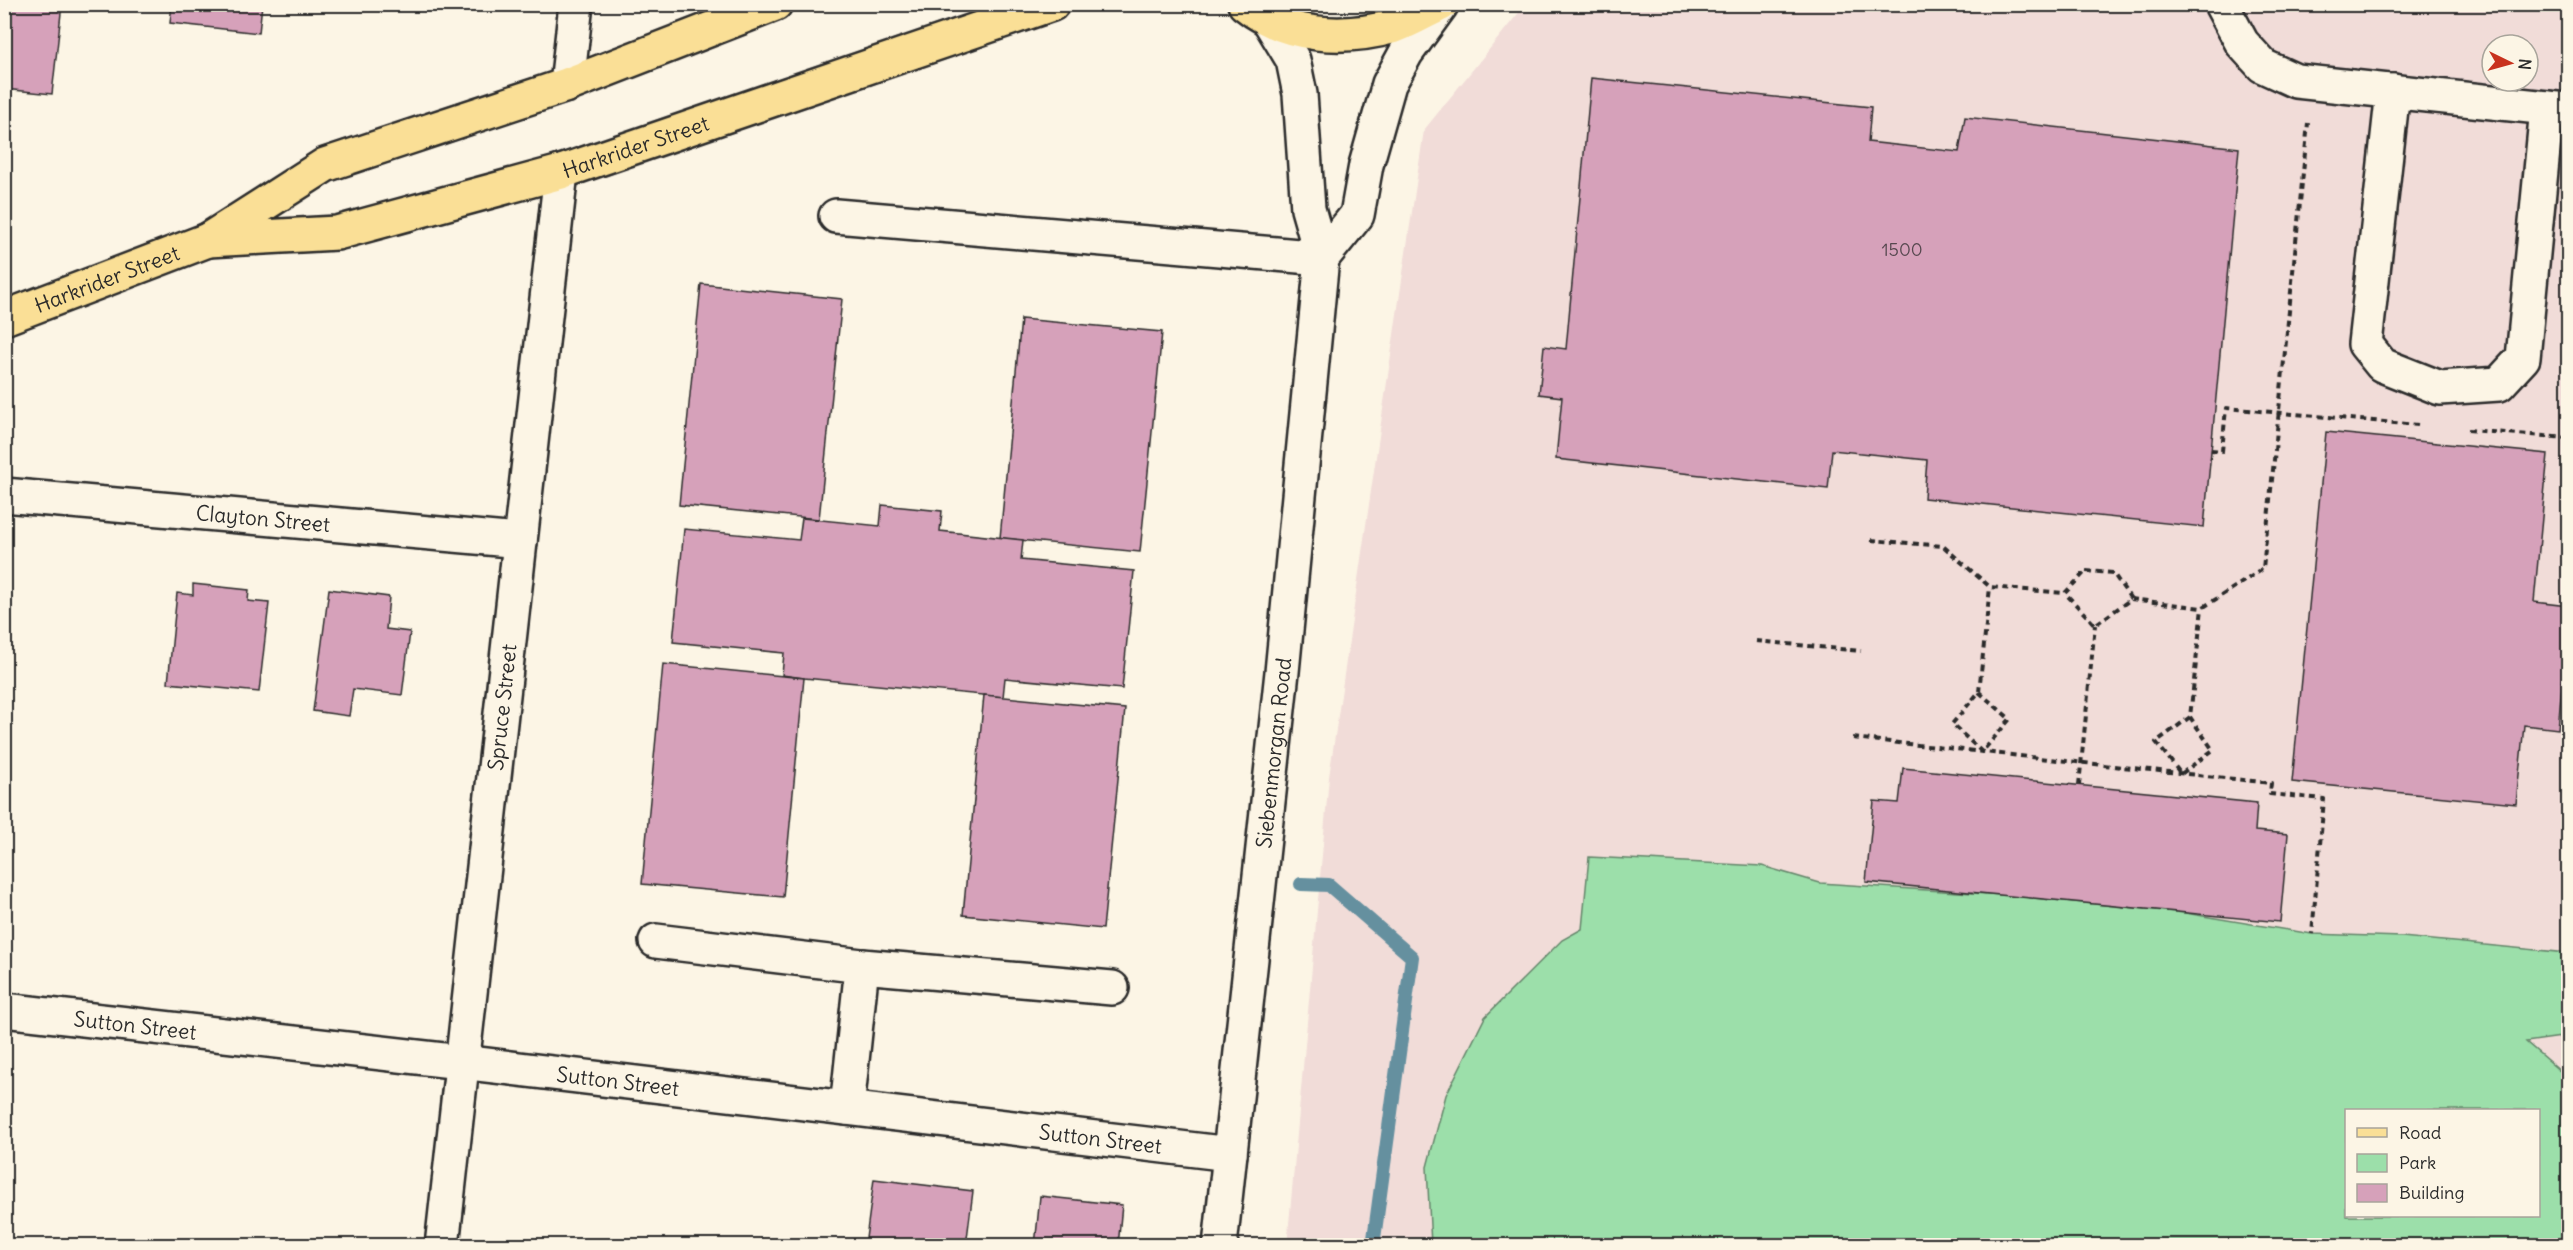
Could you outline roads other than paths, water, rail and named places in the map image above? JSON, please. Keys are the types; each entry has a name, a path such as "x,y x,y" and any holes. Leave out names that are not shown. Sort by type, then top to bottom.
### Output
{"main road":[{"name":"Harkrider Street","path":"4,318 208,240 325,165 567,85 775,4"},
{"name":"Harkrider Street","path":"208,240 337,233 561,172 1052,4"},
{"path":"1258,13 1304,32 1343,35 1395,26 1441,4"}],"street":[{"path":"567,85 576,4"},
{"path":"836,216 1323,258 1357,215 1366,165 1389,84 1406,53 1441,4"},
{"path":"2221,4 2242,43 2263,66 2296,81 2393,91 2558,109 2523,358 2499,384 2440,388 2382,365 2365,344 2393,91"},
{"name":"Siebenmorgan Road","path":"1220,1245 1283,661 1323,258 1308,209 1300,94 1293,60 1258,13"},
{"name":"Spruce Street","path":"442,1245 561,172"},
{"name":"Clayton Street","path":"4,495 520,541"},
{"path":"656,941 862,966 1112,988"},
{"path":"847,1108 862,966"},
{"name":"Sutton Street","path":"4,1010 461,1062 1230,1155"}],"waterway":[{"path":"1301,884 1329,885 1412,957 1373,1246"}]}
